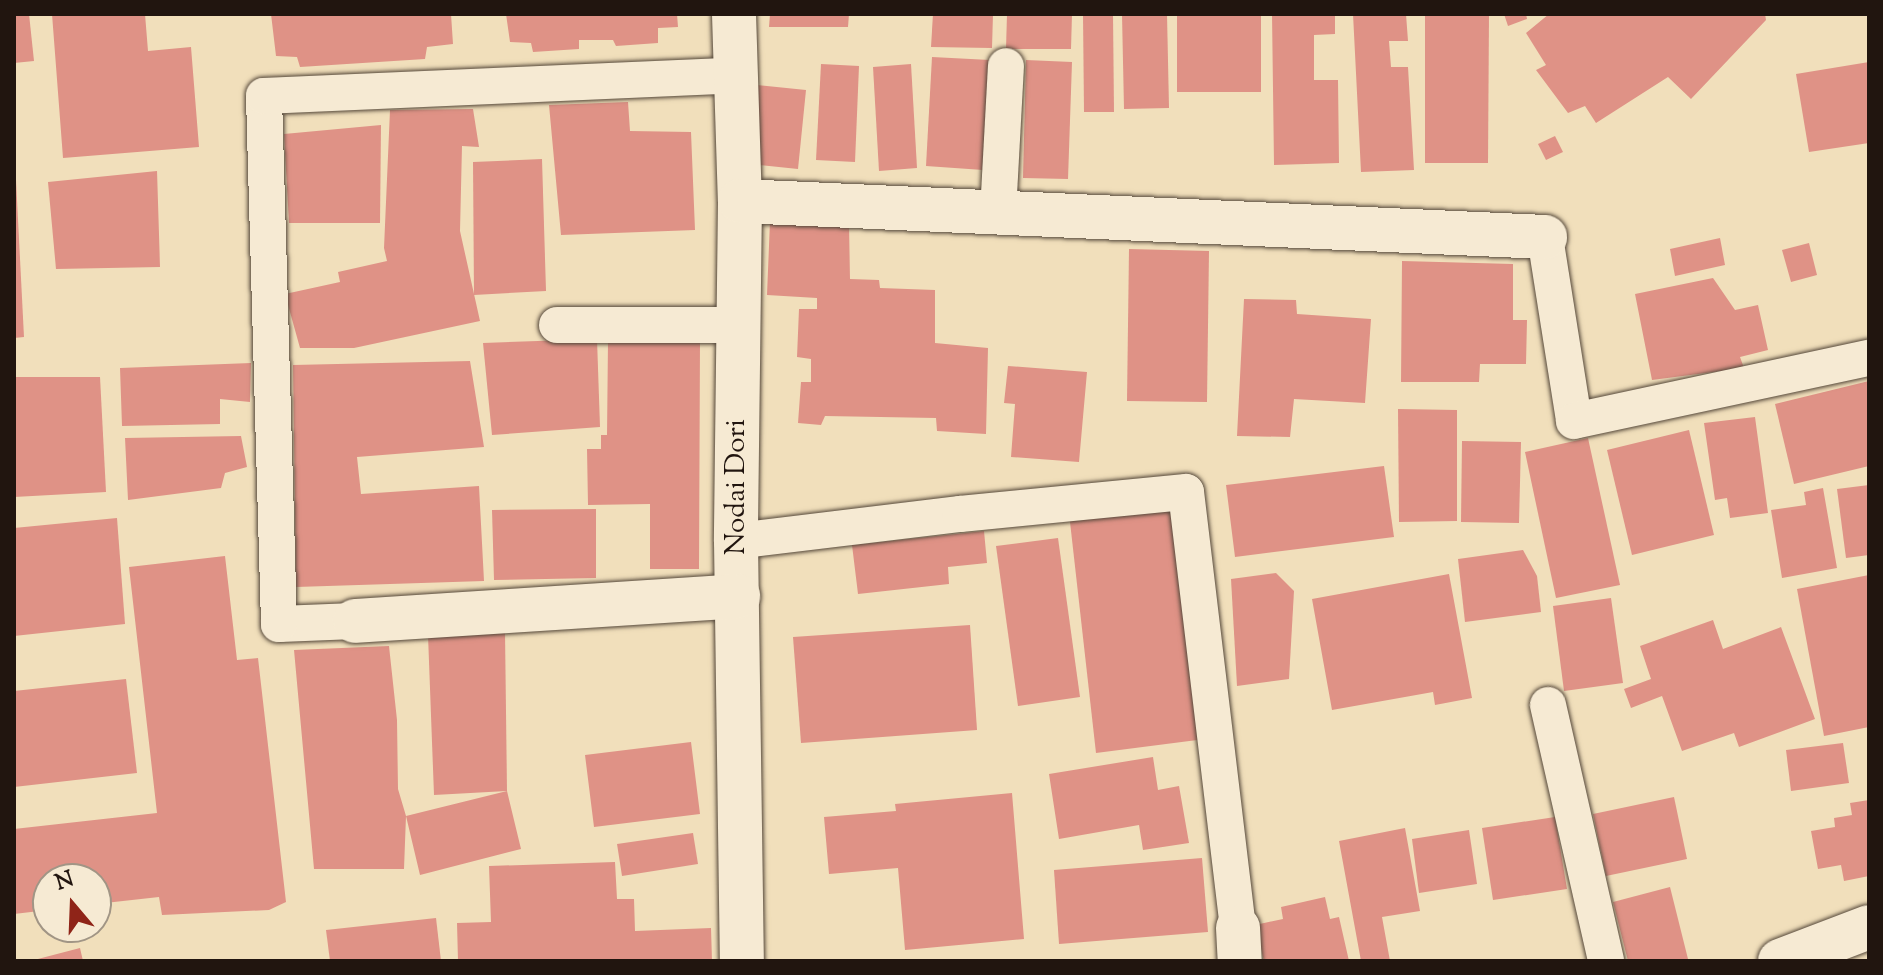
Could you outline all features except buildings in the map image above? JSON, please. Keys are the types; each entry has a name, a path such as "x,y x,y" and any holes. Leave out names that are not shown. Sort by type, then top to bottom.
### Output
{"street":[{"name":"Nodai Dori","path":"734,14 740,201 736,541 742,961"},
{"path":"740,201 1545,237"},
{"path":"355,621 738,596"},
{"path":"1780,961 1869,927"}],"lane":[{"path":"998,213 1006,66"},
{"path":"355,621 279,624 264,96 736,75"},
{"path":"1545,237 1574,421 1869,358"},
{"path":"557,325 739,325"},
{"path":"736,541 960,514 1186,492 1239,945"},
{"path":"1548,705 1606,961"}]}
